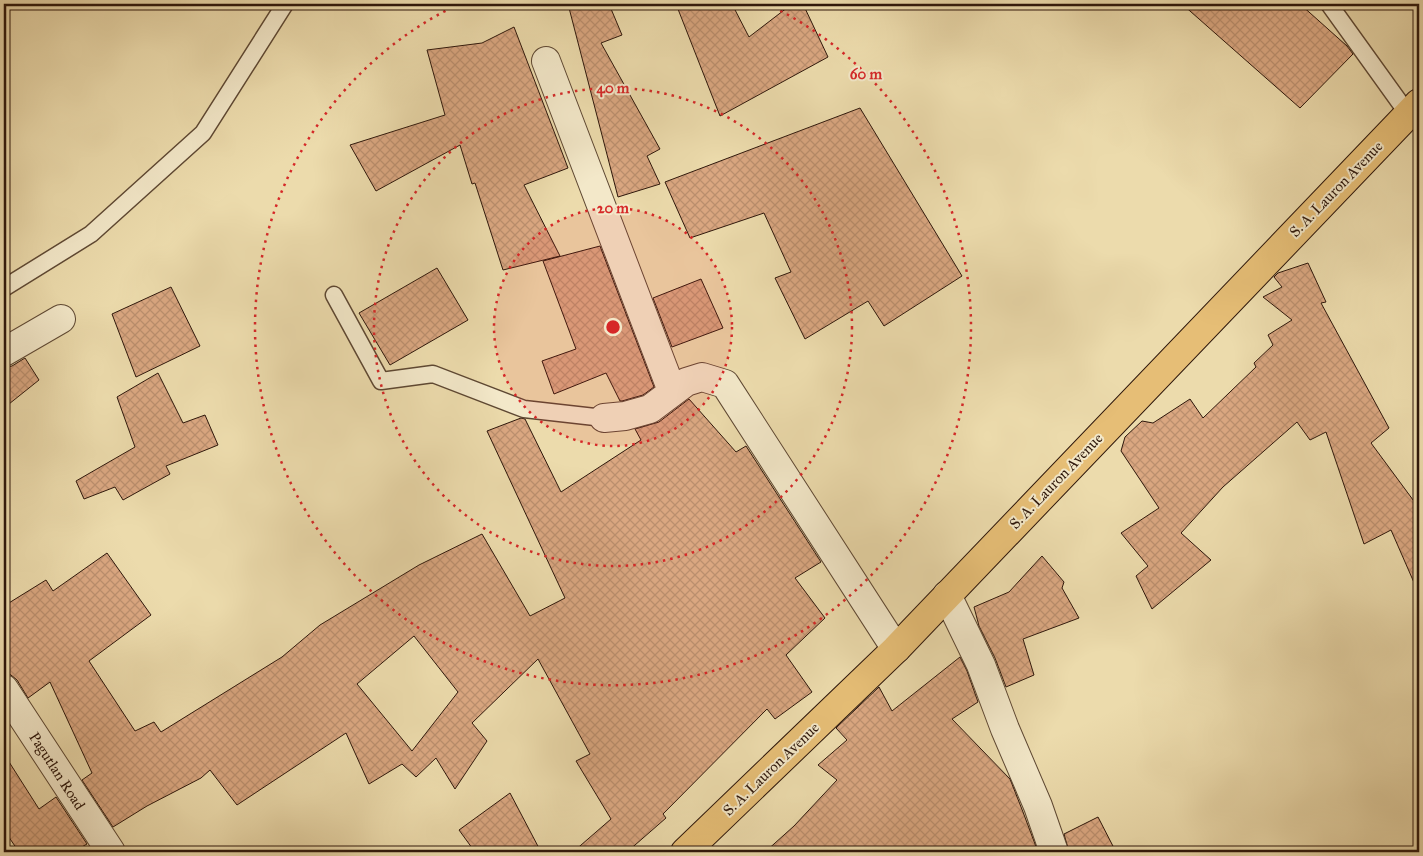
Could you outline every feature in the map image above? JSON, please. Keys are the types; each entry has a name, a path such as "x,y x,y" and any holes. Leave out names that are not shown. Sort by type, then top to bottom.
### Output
{"highway":[{"name":"S. A. Lauron Avenue","path":"685,852 896,648 1414,109"}],"street":[{"path":"546,61 672,391"},
{"path":"4,352 61,319"},
{"path":"604,418 625,416 650,409 686,382 702,377 725,384 896,648"},
{"path":"947,595 981,665 1038,806 1054,852"},
{"name":"Pagutlan Road","path":"4,689 111,852"}],"lane":[{"path":"4,288 91,234 204,133 285,4"},
{"path":"1329,4 1414,109"},
{"path":"334,295 382,381 433,374 524,409 604,418"}],"building":[{"path":"568,4 609,4 622,35 601,43 660,149 647,156 660,184 618,197"},
{"path":"676,4 732,4 749,37 792,4 803,4 828,57 720,116"},
{"path":"1182,4 1300,4 1347,46 1353,54 1300,108"},
{"path":"514,27 568,168 524,185 560,256 503,270 475,183 472,184 460,145 376,191 350,145 445,115 427,50 482,43"},
{"path":"860,108 962,276 884,326 868,301 805,339 775,278 791,272 764,213 690,238 665,182"},
{"path":"600,246 654,387 643,395 622,401 620,401 606,373 554,394 542,361 576,349 543,261"},
{"path":"1308,263 1326,302 1321,303 1389,428 1371,443 1419,508 1419,594 1391,530 1364,544 1326,432 1310,440 1297,422 1223,487 1181,533 1211,560 1152,609 1136,576 1148,566 1121,533 1159,508 1121,451 1125,437 1142,421 1153,423 1190,399 1203,418 1256,367 1254,363 1273,345 1268,335 1292,320 1263,297 1282,287 1274,277 1278,273"},
{"path":"437,268 468,320 390,365 359,313"},
{"path":"701,279 723,328 672,347 653,298"},
{"path":"171,287 200,346 136,377 112,314"},
{"path":"25,358 39,380 4,408 4,368 12,366"},
{"path":"158,373 183,423 205,415 218,445 166,466 170,474 123,500 115,487 84,499 76,481 135,447 117,397"},
{"path":"689,399 736,452 746,446 821,562 795,578 825,618 786,655 812,692 775,719 767,709 663,814 666,818 627,852 573,852 611,819 576,761 590,754 538,659 472,723 487,741 455,789 436,758 416,777 402,764 369,784 346,733 237,805 210,770 201,778 147,806 113,827 82,780 92,773 50,682 28,698 17,680 11,675 4,673 4,606 46,580 53,591 107,553 151,615 89,661 135,731 154,722 161,732 282,657 320,625 419,565 482,534 530,616 565,598 487,431 521,418 525,419 561,492 641,440 635,429 659,422","holes":["414,636 458,692 412,751 357,684"]},
{"path":"1042,556 1064,582 1062,588 1079,618 1023,639 1034,675 1006,687 995,658 979,626 974,607 1009,592"},
{"path":"960,657 978,702 952,719 1010,779 1038,852 765,852 794,826 837,780 818,765 847,740 836,728 879,687 892,711"},
{"path":"4,754 39,809 56,797 87,844 73,852 19,852 4,830"},
{"path":"510,793 541,852 475,852 459,830"},
{"path":"1098,817 1116,852 1069,852 1064,834"}]}
